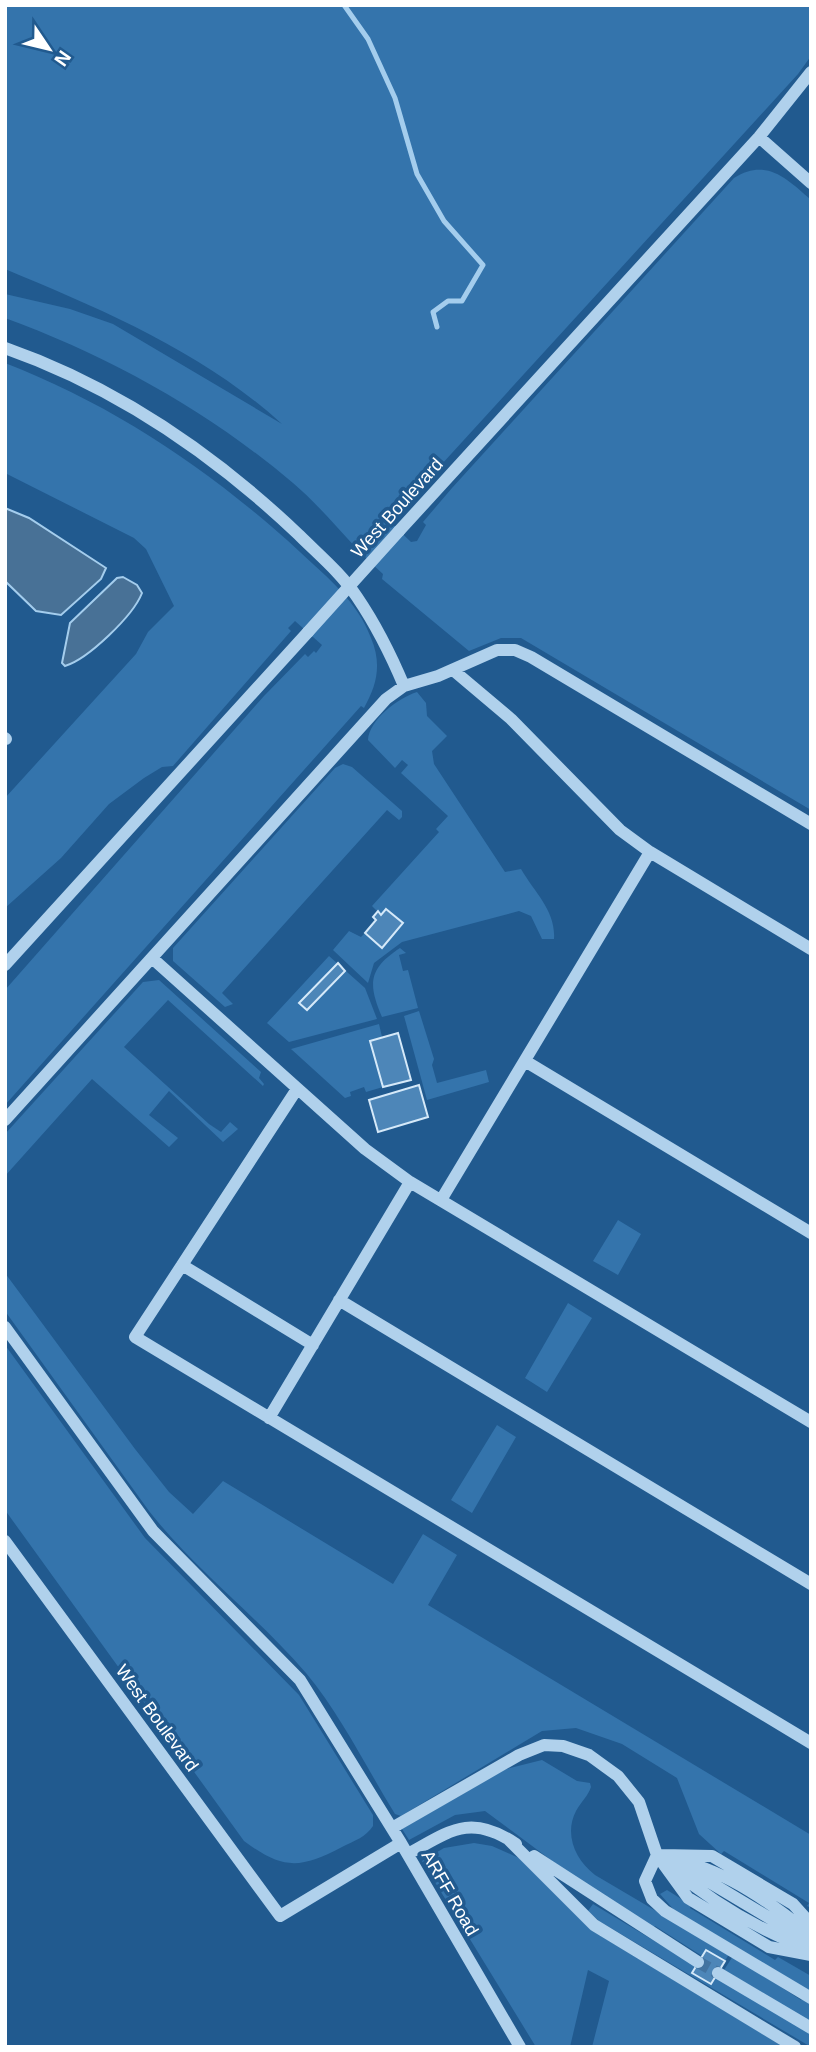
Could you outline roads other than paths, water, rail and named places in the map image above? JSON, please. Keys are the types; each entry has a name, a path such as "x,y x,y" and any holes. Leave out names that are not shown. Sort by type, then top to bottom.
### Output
{"street":[{"name":"West Boulevard","path":"5,965 759,137 811,72"},
{"path":"759,137 811,183"},
{"path":"5,348 99,387 213,460 273,511 337,572 356,595 394,661 404,686"},
{"path":"5,1120 386,699 404,686 453,670 497,650 523,653 811,824"},
{"path":"453,670 511,719 620,830 650,852 811,949"},
{"path":"441,1200 650,852"},
{"path":"152,958 365,1149 410,1182 811,1422"},
{"path":"525,1061 811,1233"},
{"path":"297,1089 135,1337 811,1743"},
{"path":"269,1418 410,1182"},
{"path":"182,1265 313,1345"},
{"path":"339,1300 811,1584"},
{"path":"5,1327 153,1531 300,1680 405,1849 457,1827 484,1828 509,1840 698,1962"},
{"name":"West Boulevard","path":"5,1541 279,1916"},
{"path":"392,1828 519,1755 544,1745 563,1746 589,1755 618,1776 639,1802 657,1855 688,1898 769,1947 811,1955"},
{"path":"509,1840 594,1925 795,2047"},
{"name":"ARFF Road","path":"279,1916 405,1849 520,2047"},
{"path":"657,1855 712,1856 793,1903 811,1924"},
{"path":"657,1855 706,1866 787,1915 811,1935"},
{"path":"657,1855 701,1877 811,1943"},
{"path":"657,1855 694,1886 775,1936 811,1950"},
{"path":"657,1855 645,1881 652,1899 665,1911 811,1998"},
{"path":"718,1973 811,2028"}],"waterway":[{"path":"344,5 368,39 395,98 417,174 444,221 483,265 462,301 448,301 433,312 437,327"}],"tunnel":[{"path":"698,1962 718,1973"}]}
